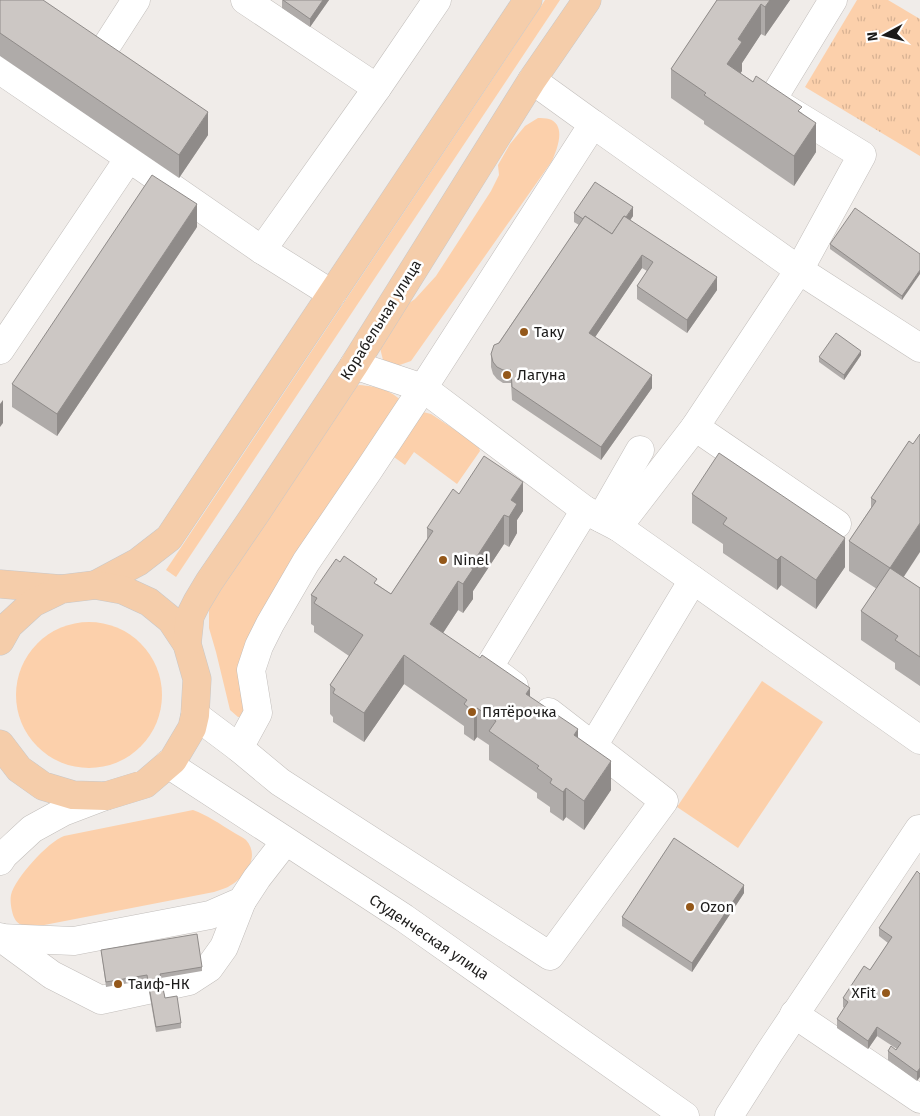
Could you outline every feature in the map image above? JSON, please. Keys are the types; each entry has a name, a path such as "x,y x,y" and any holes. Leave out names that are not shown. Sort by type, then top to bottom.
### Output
{"main road":[{"name":"Корабельная улица","path":"95,585 138,562 169,538 528,0"},
{"name":"Корабельная улица","path":"187,644 190,616 209,582 354,365 532,80 587,0"},
{"path":"0,584 62,589"},
{"name":"Корабельная улица","path":"0,641 9,625 33,603 62,589 95,585 123,590 149,602 171,620 187,644 197,679 195,715 192,728 173,760 145,784 106,796 73,795 43,786 19,769 0,744"}],"street":[{"path":"109,42 136,0"},
{"path":"245,0 378,88"},
{"path":"262,250 378,88 438,0"},
{"path":"601,519 695,427 799,270 862,155 772,100 833,0"},
{"path":"0,70 262,250 332,294"},
{"path":"532,80 799,270 920,348"},
{"path":"239,748 258,712 250,670 259,646 306,562 423,388 592,124"},
{"path":"0,350 129,158"},
{"path":"354,365 423,388 601,519 693,580 920,740"},
{"path":"695,427 837,524"},
{"path":"195,715 280,782 550,956 664,801 489,667 601,519 640,450"},
{"path":"593,746 693,580"},
{"name":"Студенческая улица","path":"168,764 404,918 685,1116"},
{"name":"Корабельная улица","path":"0,861 32,829 62,812 106,796"},
{"path":"729,1116 794,1014 920,830"},
{"path":"137,956 141,990 189,981 209,968 224,948 242,901 285,842"},
{"path":"0,938 52,975 101,1000 137,956 192,918 210,915 242,901"},
{"path":"176,983 192,918"},
{"path":"0,938 74,942 137,956"},
{"path":"794,1014 920,1099"}],"green space":[{"path":"545,0 560,0 176,577 166,570"},
{"path":"857,0 888,0 920,19 920,156 805,87"},
{"path":"538,118 549,119 558,126 559,138 552,161 411,361 394,367 384,364 380,348 399,310 415,299 436,276 491,191 499,175 498,165 510,144 525,126"},
{"path":"359,385 382,389 401,400 289,579 247,716 238,717 230,710 209,628 209,604 343,394"},
{"path":"423,412 431,414 478,445 480,451 457,484 414,452 405,465 394,457 394,448"},
{"path":"89,622 117,628 140,644 156,667 162,695 156,723 140,746 117,762 89,768 61,762 38,746 22,723 16,695 22,667 38,644 61,628"},
{"path":"762,681 823,722 738,848 677,807"},
{"path":"193,810 243,838 250,847 252,853 249,866 240,878 228,887 214,892 34,927 23,925 15,919 11,901 14,888 33,861 57,840 64,836"}],"building":[{"path":"0,0 43,0 208,112 179,155 0,33"},
{"path":"283,0 323,0 310,19"},
{"path":"717,0 770,0 765,7 761,4 738,39 742,42 727,64 753,82 756,76 802,107 798,111 816,123 794,156 704,95 706,93 671,69"},
{"path":"152,175 197,204 57,414 12,384"},
{"path":"595,182 633,207 626,217 624,216 612,234 585,216 583,219 574,213"},
{"path":"855,208 920,254 920,270 902,296 830,244"},
{"path":"585,216 612,234 624,216 717,277 687,320 637,286 653,262 642,255 589,333 652,375 601,447 512,387 511,370 503,370 497,367 493,362 491,354 494,345 499,343"},
{"path":"836,333 861,351 844,375 819,357"},
{"path":"920,434 920,523 890,568 849,541 876,501 871,498 909,441 913,444"},
{"path":"719,453 845,538 816,580 781,556 777,560 723,524 727,518 692,494"},
{"path":"484,456 523,482 511,500 517,504 509,517 504,515 470,567 473,569 463,584 458,581 430,624 480,658 482,655 530,688 526,694 578,729 574,735 611,761 584,801 566,788 563,792 550,783 552,779 537,768 539,766 489,731 496,721 477,708 474,712 464,704 467,700 404,655 364,713 333,693 335,689 330,685 363,635 314,603 317,598 311,595 336,559 340,562 344,556 377,579 374,583 391,594 433,531 427,528 453,489 459,494"},
{"path":"890,568 920,588 920,657 895,640 898,636 861,611"},
{"path":"674,838 744,885 692,963 622,917"},
{"name":"XFit","path":"917,871 920,874 920,1068 917,1072 888,1051 891,1046 896,1050 901,1043 877,1027 868,1041 837,1019 848,1002 843,998 864,966 870,970 892,937 879,928"},
{"path":"197,934 202,967 160,974 165,998 177,996 181,1023 156,1027 147,975 106,982 101,950"}],"place":[{"name":"Таку","path":"524,332"},
{"name":"Лагуна","path":"507,375"},
{"name":"Ninel","path":"443,560"},
{"name":"Пятёрочка","path":"472,712"},
{"name":"Ozon","path":"690,907"},
{"name":"Таиф-НК","path":"118,984"},
{"name":"XFit","path":"886,993"}]}
